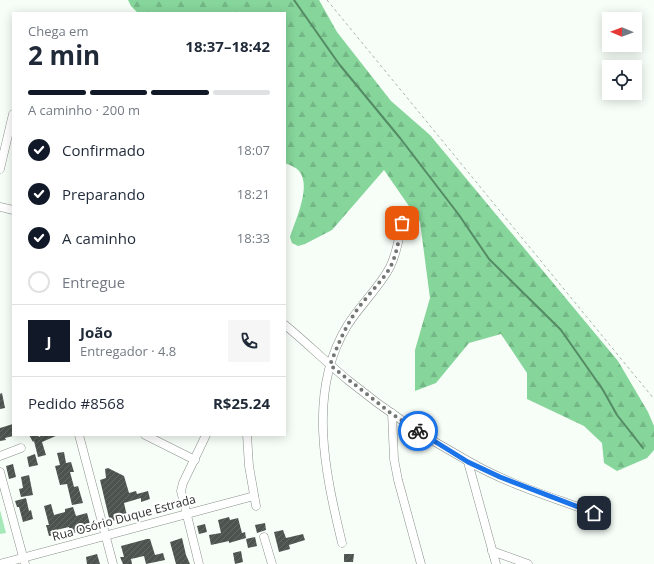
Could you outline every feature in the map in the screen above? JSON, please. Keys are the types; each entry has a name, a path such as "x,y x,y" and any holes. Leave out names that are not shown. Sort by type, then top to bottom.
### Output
{"street":[{"path":"0,169 12,118"},
{"path":"0,207 12,210"},
{"path":"342,542 329,487 324,448 323,408 325,385 330,365 346,328 360,307 381,281 390,266 396,251 402,223"},
{"path":"286,326 330,365 392,414 468,462 500,477 594,513"},
{"path":"392,414 394,459 398,480 421,564"},
{"path":"78,436 113,564"},
{"path":"147,436 195,460"},
{"path":"199,564 180,491 206,436"},
{"path":"247,436 256,506"},
{"path":"0,456 21,448"},
{"path":"468,462 496,564"},
{"path":"0,472 24,561"},
{"name":"Rua Osório Duque Estrada","path":"0,564 24,561 105,536 254,496"},
{"path":"264,537 272,564"},
{"path":"492,551 528,564"}],"path":[{"path":"327,0 654,399"}],"green space":[{"path":"128,0 319,0 337,32 391,101 430,135 618,361 648,412 654,426 654,450 647,458 617,471 604,463 602,443 584,426 527,399 527,373 501,334 469,343 436,383 415,391 415,350 430,298 420,222 384,170 332,230 305,244 298,246 292,243 290,237 301,204 304,185 303,177 299,171 286,163 286,12 137,12"},
{"path":"0,510 6,533 0,534"}],"building":[{"path":"2,393 5,408 0,409 0,394"},
{"path":"12,424 13,436 5,438 6,440 0,441 0,428"},
{"path":"30,436 56,436 42,442 46,455 38,457 34,441 33,442"},
{"path":"64,452 66,463 71,462 74,472 70,472 74,487 78,486 83,503 72,505 67,484 60,485 55,466 60,465 57,453"},
{"path":"35,454 38,465 29,467 27,457"},
{"path":"13,464 16,477 9,479 6,466"},
{"path":"108,468 124,476 129,493 136,491 137,494 148,491 150,499 141,502 141,498 124,503 127,516 110,522 100,480 106,478 105,469"},
{"path":"29,475 33,495 21,497 19,489 23,488 21,477"},
{"path":"26,498 29,511 31,510 33,519 23,522 19,507 17,507 15,501"},
{"path":"51,504 54,515 65,512 65,509 73,507 76,516 87,513 91,528 71,534 69,527 56,530 54,535 49,536 46,525 49,525 44,506"},
{"path":"229,517 230,520 238,518 242,533 245,532 246,538 229,543 229,541 211,545 209,535 221,533 218,520"},
{"path":"265,523 266,530 257,533 255,525"},
{"path":"205,524 207,532 199,534 197,526"},
{"path":"283,530 286,538 303,534 305,540 289,545 290,549 279,552 274,532"},
{"path":"255,537 257,546 248,548 246,539"},
{"path":"182,538 190,564 176,564 170,542"},
{"path":"150,539 155,555 163,553 165,560 146,564 144,556 131,559 132,564 123,564 120,557 124,557 121,546"},
{"path":"241,551 243,562 235,564 233,553"},
{"path":"97,554 100,564 87,564 86,557"},
{"path":"344,554 354,554 353,562 344,562"}],"waterway":[{"path":"294,0 339,64 400,138 459,215 489,259 561,330 603,390 617,415 643,448"}],"way so far":[{"path":"402,223 396,251 390,266 381,281 354,314 338,343 330,365 392,414 418,431"}],"route":[{"path":"418,431 468,462 500,477 594,513"}]}
